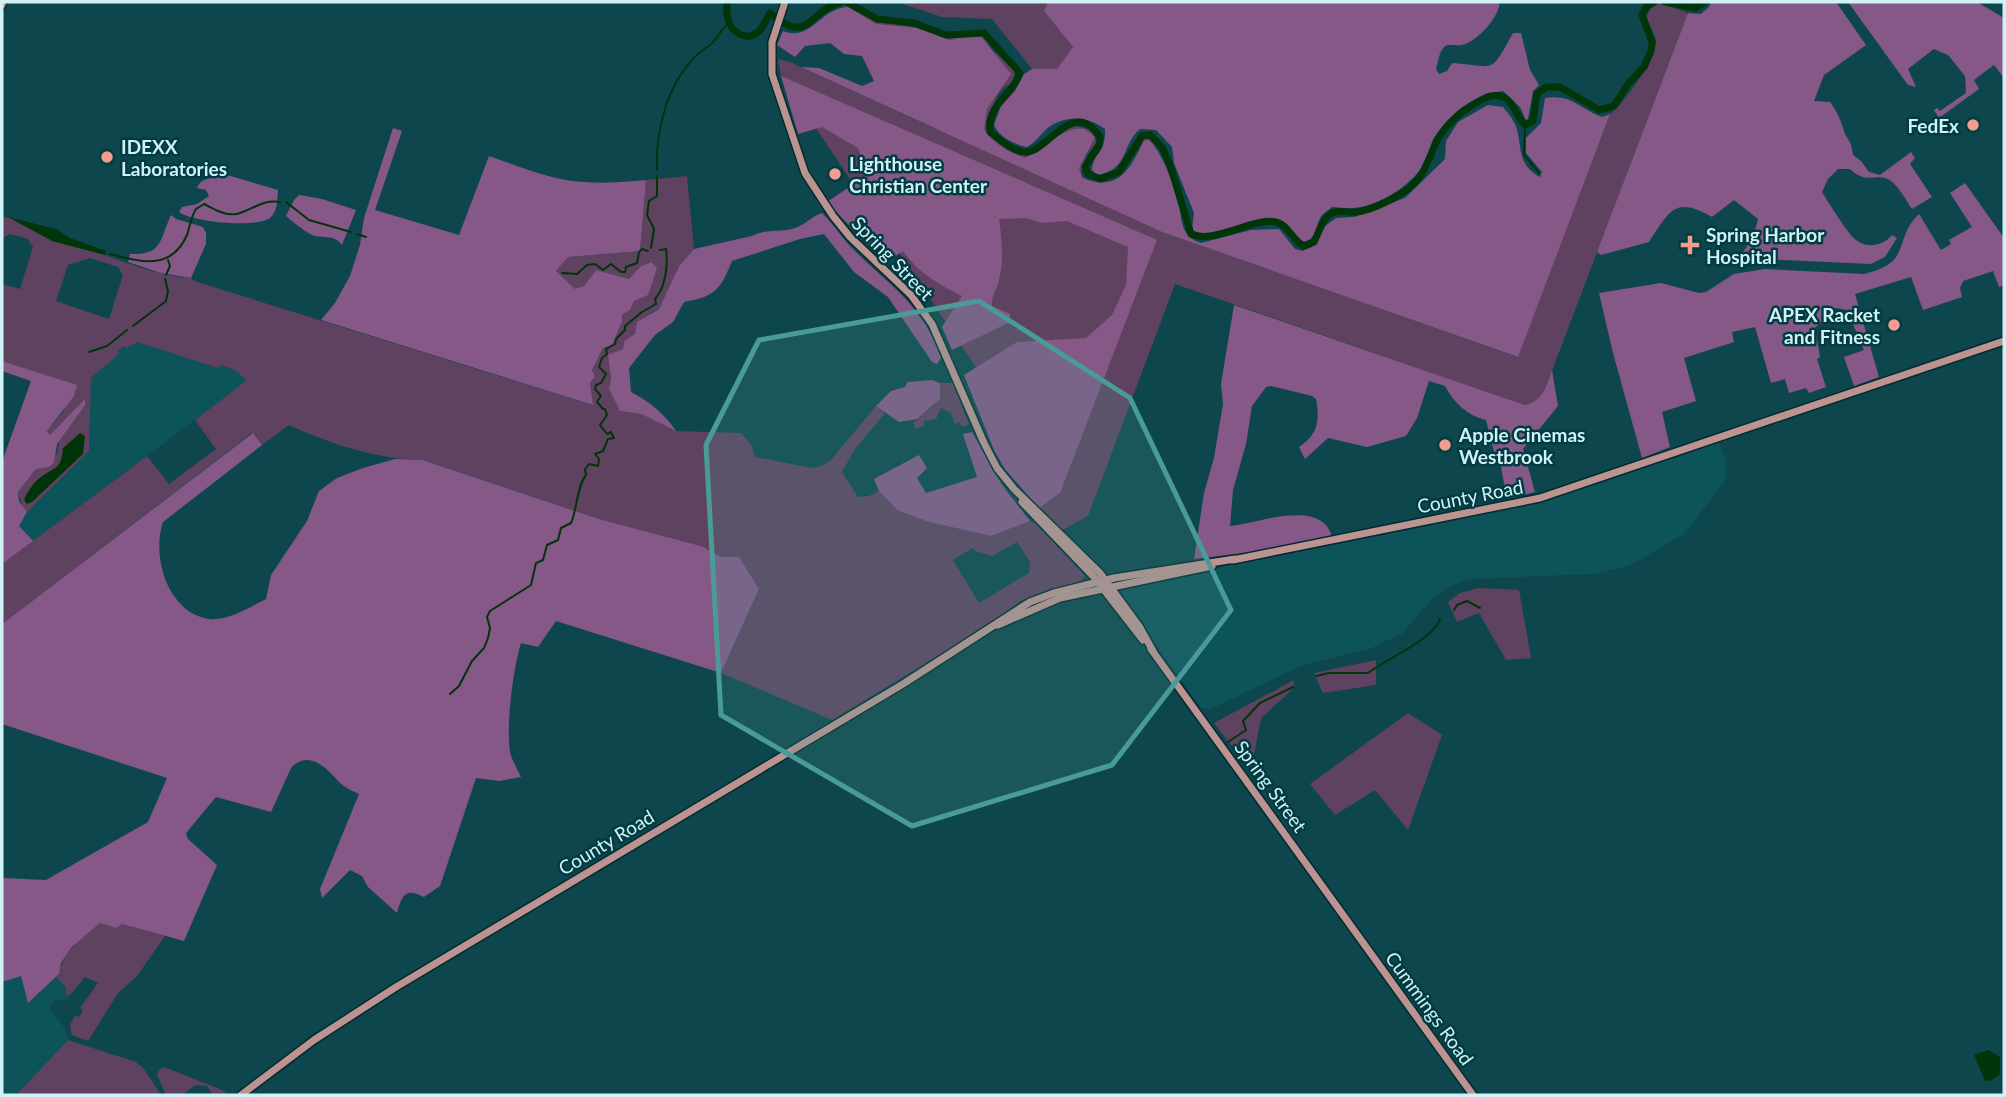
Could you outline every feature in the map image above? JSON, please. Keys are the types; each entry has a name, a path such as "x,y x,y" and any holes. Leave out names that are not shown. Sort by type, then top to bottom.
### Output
{"main road":[{"name":"Spring Street","path":"785,2 771,55 772,74 805,173 832,216 850,237 907,291 928,318 987,450 1014,489 1042,524 1104,584 1361,939"},
{"name":"County Road","path":"241,1095 314,1040 396,987 835,725 994,626 1060,598 1104,584 1540,498 2004,341"},
{"name":"Cummings Road","path":"1361,939 1473,1095"}],"highlighted area":[{"path":"979,301 1130,398 1231,610 1112,765 912,826 721,715 706,445 759,340"}],"shaded area":[{"path":"897,2 1048,2 1045,12 1073,47 1057,69 1032,69 992,19 942,17"},
{"path":"1048,2 1500,2 1492,20 1477,37 1463,45 1444,47 1436,69 1439,74 1447,71 1452,63 1490,65 1500,56 1513,33 1521,33 1530,70 1539,85 1533,91 1526,120 1520,107 1503,91 1485,95 1463,107 1436,135 1425,163 1403,187 1384,199 1364,206 1332,207 1322,215 1313,236 1306,241 1301,242 1287,224 1271,218 1207,234 1197,233 1192,229 1194,213 1174,163 1172,147 1156,130 1140,129 1115,168 1097,175 1092,170 1093,164 1104,144 1105,129 1092,122 1073,119 1059,122 1049,127 1027,147 1008,140 997,130 994,125 1001,106 1015,91 1024,74 1032,69 1057,69 1073,47 1044,11"},
{"path":"1711,2 1836,2 1866,45 1824,75 1814,101 1830,102 1838,114 1853,155 1869,172 1880,175 1911,152 1915,158 1910,164 1932,197 1912,209 1891,181 1882,177 1862,177 1850,169 1838,169 1828,179 1822,192 1848,231 1860,243 1875,245 1892,235 1897,238 1885,257 1871,264 1763,259 1736,261 1757,233 1755,230 1758,219 1734,200 1712,217 1681,207 1668,214 1649,242 1601,255 1597,252 1688,13 1701,14"},
{"path":"1848,2 1977,2 2004,18 2004,78 1994,65 1974,80 1979,89 1939,118 1934,110 1937,108 1940,111 1966,93 1965,76 1948,55 1934,49 1908,69 1916,87 1908,85"},
{"path":"1660,3 1688,13 1542,397 1525,405 1175,284 1088,516 1062,530 1039,508 1060,493 781,76 778,59 790,62 936,129 853,28 843,5 878,22 897,19 907,26 928,30 948,39 972,33 983,36 992,50 1014,69 1013,83 998,94 986,122 990,135 1011,151 1026,156 1039,151 1065,130 1076,126 1091,130 1097,142 1087,154 1081,173 1094,183 1106,184 1121,176 1133,162 1143,138 1150,137 1155,141 1127,216 1162,232 1517,357 1610,114 1631,91 1655,49 1656,41 1647,16 1651,8"},
{"path":"848,7 876,24 917,28 950,40 979,34 1011,74 987,109 984,129 997,143 1013,153 1025,158 1061,134 1085,129 1095,137 1079,168 1082,178 1105,182 1121,176 1144,141 1149,140 1168,171 1184,229 1191,238 1201,243 1251,230 1279,229 1295,249 1302,251 1312,247 1325,226 1336,218 1354,217 1405,198 1445,159 1446,141 1458,122 1488,105 1503,107 1510,116 1516,126 1524,161 1532,172 1540,177 1542,172 1526,153 1526,138 1541,123 1545,98 1569,100 1602,117 1610,114 1518,357 1162,232 801,67 819,68 862,86 874,81 862,56 844,54 830,43 805,46 795,57 777,45 783,31 801,32 830,13"},
{"path":"781,76 1157,240 1060,493 1039,508 1005,469 994,450 964,375 1017,342 1086,338 1112,315 1126,285 1128,247 1067,221 1042,223 1026,218 999,219 1002,265 992,306 1010,314 1010,322 952,350 942,327 962,296 929,277 915,266 903,251 885,263 827,202 867,175 858,148 822,127 798,134"},
{"path":"393,128 402,131 375,210 459,235 489,156 564,180 599,183 646,180 640,251 568,257 556,271 575,289 584,286 596,270 629,279 640,267 651,262 657,268 648,295 634,301 630,310 622,315 622,322 612,345 603,348 592,370 595,376 590,383 593,405 321,320 335,303 350,276 360,245 364,218"},
{"path":"227,175 278,190 276,208 271,217 253,223 225,223 197,219 179,212 182,207 197,204 209,196 206,190 197,188 202,181"},
{"path":"687,176 694,249 679,266 659,309 650,313 635,334 624,341 623,349 609,355 609,389 620,411 641,414 676,431 741,433 751,444 755,457 812,468 830,461 876,406 885,413 855,449 842,472 858,497 879,491 897,510 929,522 991,536 1030,521 1036,524 1085,576 1081,581 1020,601 992,623 832,720 721,673 759,589 722,557 701,546 599,519 422,460 388,457 354,449 289,425 262,445 252,433 2,624 2,564 147,456 169,484 216,449 195,420 246,381 235,371 221,365 218,368 137,342 127,348 125,346 91,378 89,451 27,512 24,511 18,492 36,469 57,454 62,423 50,435 47,431 63,412 76,385 2,361 2,284 20,289 33,247 28,239 10,234 2,238 2,217 14,220 58,242 149,270 191,278 592,405 590,383 595,375 592,370 603,348 612,345 622,322 622,315 634,300 640,267 629,279 596,270 584,286 575,290 556,272 567,257 640,251 646,180","holes":["90,258 118,267 123,275 109,319 56,301 68,265","1017,542 1030,562 1029,573 979,603 953,560 973,548 992,556"]},
{"path":"1965,183 2004,238 2004,285 1999,287 1993,271 1963,281 1960,288 1962,297 1923,310 1911,277 1855,294 1879,377 1854,386 1844,357 1864,350 1847,310 1836,308 1815,328 1820,357 1817,359 1826,387 1809,393 1806,388 1789,393 1785,379 1771,383 1755,327 1732,332 1734,342 1684,358 1696,401 1662,412 1670,447 1642,458 1599,293 1661,283 1699,293 1706,292 1734,274 1765,269 1864,274 1880,269 1896,257 1906,233 1919,214 1941,250 1951,244 1949,240 1972,227 1950,193"},
{"path":"299,195 356,210 342,245 335,239 310,234 286,216"},
{"path":"822,213 850,246 915,310 934,340 941,358 937,364 932,362 888,297 854,272 824,234 732,261 716,290 684,302 673,322 655,335 629,368 631,392 656,408 676,431 641,414 620,411 609,389 611,378 608,355 623,349 624,341 635,334 637,322 659,309 679,266 694,249 762,232 792,229"},
{"path":"171,215 203,227 206,233 206,244 191,278 161,273 128,262 130,254 149,252 158,245"},
{"path":"8,217 56,229 70,238 106,251 105,255 52,241"},
{"path":"1234,305 1525,405 1540,396 1552,370 1558,406 1523,449 1535,492 1507,499 1498,451 1494,452 1486,420 1462,408 1445,386 1429,381 1417,418 1406,436 1367,447 1328,438 1305,459 1299,447 1314,432 1318,414 1316,399 1271,386 1266,387 1252,406 1246,444 1233,490 1230,526 1272,518 1303,516 1316,518 1326,525 1332,537 1194,559 1204,493 1214,458 1223,404 1221,384"},
{"path":"137,342 218,368 221,365 234,369 247,381 33,541 19,526 27,512 89,451 92,375 118,351"},
{"path":"2,361 77,385 74,396 47,431 50,435 85,399 85,405 57,444 54,462 49,467 36,469 18,492 19,501 27,512 19,526 33,541 2,564 2,462 31,381 2,371"},
{"path":"932,380 940,383 940,399 917,419 899,422 876,406 891,391 905,387 908,382"},
{"path":"940,383 953,383 969,424 963,427 959,422 955,424 951,413 941,408 936,419 924,421 924,425 916,429 913,423 940,399"},
{"path":"972,432 1002,485 1030,521 991,536 929,522 897,510 879,491 874,479 919,455 927,468 917,478 926,493 977,477 963,434"},
{"path":"80,433 85,436 83,454 27,504 24,500 31,487 57,467 63,448"},
{"path":"253,433 262,445 163,522 159,551 166,581 173,595 195,615 209,619 231,616 266,599 271,575 307,521 319,491 337,478 395,459 422,460 599,519 701,546 722,557 739,557 759,589 721,673 556,621 538,647 521,643 513,682 509,727 510,752 521,777 499,781 476,778 440,886 424,897 405,894 397,913 368,887 362,876 350,870 322,898 320,889 359,794 343,786 317,763 304,760 291,768 271,812 216,797 186,833 188,839 217,865 184,941 122,924 116,928 100,923 72,947 61,963 59,974 28,1003 21,976 2,982 2,878 46,880 148,822 167,778 2,724 2,624"},
{"path":"1719,443 1725,457 1726,480 1684,534 1629,566 1592,574 1470,579 1449,586 1432,599 1403,633 1372,648 1301,666 1211,709 1201,708 1121,594 1124,587 1545,501"},
{"path":"1479,588 1519,590 1531,658 1506,660 1479,613 1457,622 1448,602 1460,593"},
{"path":"1376,660 1376,685 1323,693 1314,673"},
{"path":"1294,680 1293,689 1261,718 1251,771 1214,723"},
{"path":"1408,713 1442,735 1408,830 1375,790 1335,815 1310,784"},
{"path":"100,923 116,928 122,924 165,936 137,976 118,993 88,1041 72,1035 70,1025 75,1015 79,1017 83,1011 80,1008 98,983 85,977 71,994 66,995 66,987 56,977 69,952"},
{"path":"21,975 28,1003 56,977 66,987 66,995 71,994 67,1000 55,1001 50,1008 65,1029 68,1040 16,1095 2,1095 2,982"},
{"path":"68,1040 136,1062 144,1069 161,1095 16,1095"},
{"path":"1988,1050 2000,1057 2000,1074 1985,1081 1974,1055"},
{"path":"164,1067 222,1090 228,1095 213,1095 207,1086 195,1085 182,1095 166,1095 157,1075"}],"waterway":[{"path":"727,2 730,24 744,36 753,35 760,30 770,13 783,23 801,27 830,6 842,2"},
{"path":"847,2 877,19 914,23 946,35 984,33 1020,73 1017,81 996,107 990,123 990,132 1010,147 1024,152 1033,150 1070,124 1080,122 1090,126 1100,137 1099,145 1085,167 1088,174 1100,179 1119,172 1142,136 1150,135 1162,147 1171,168 1191,234 1212,236 1270,221 1283,225 1304,246 1314,242 1330,214 1368,209 1409,188 1423,172 1446,128 1455,118 1485,98 1504,97 1525,125 1533,121 1537,94 1546,87 1560,87 1599,110 1614,106 1628,84 1644,67 1651,51 1652,42 1642,15 1646,7 1654,2"},
{"path":"1665,2 1696,8 1705,2"},
{"path":"657,170 661,123 679,77 688,64 709,46 729,23"},
{"path":"1525,125 1524,155 1539,173"},
{"path":"651,248 654,229 647,215 649,201 657,196 657,176"},
{"path":"110,254 144,261 164,259 180,246 187,235 194,212 204,204 220,212 237,214 263,203 280,202"},
{"path":"286,202 309,220 351,232"},
{"path":"357,234 366,237"},
{"path":"562,273 577,274 587,265 595,264 603,270 611,264 625,272 626,267 637,263 642,249 648,251"},
{"path":"450,694 459,686 472,661 484,648 490,628 487,617 490,611 531,585 536,563 543,560 547,545 558,540 561,528 571,523 586,475 585,469 589,464 598,466 599,459 595,454 603,451 608,439 614,438 611,432 607,434 600,425 607,415 597,402 601,396 595,389 596,385 601,383 606,374 599,367 602,358 607,354 606,349 615,344 625,326 656,304 655,299 662,288 666,268 666,249 660,250"},
{"path":"166,275 170,266 168,260"},
{"path":"133,326 166,301 168,291 165,279"},
{"path":"89,352 107,346 127,330"},
{"path":"1454,610 1457,605 1467,601 1480,608"},
{"path":"1316,676 1329,673 1368,673 1429,634 1440,619"},
{"path":"1228,742 1246,730 1243,721 1260,703 1293,687"}],"place":[{"name":"FedEx","path":"1973,125"},
{"name":"IDEXX Laboratories","path":"107,157"},
{"name":"Lighthouse Christian Center","path":"835,174"},
{"name":"Spring Harbor Hospital","path":"1690,245"},
{"name":"APEX Racket and Fitness","path":"1894,325"},
{"name":"Apple Cinemas Westbrook","path":"1445,445"}]}
